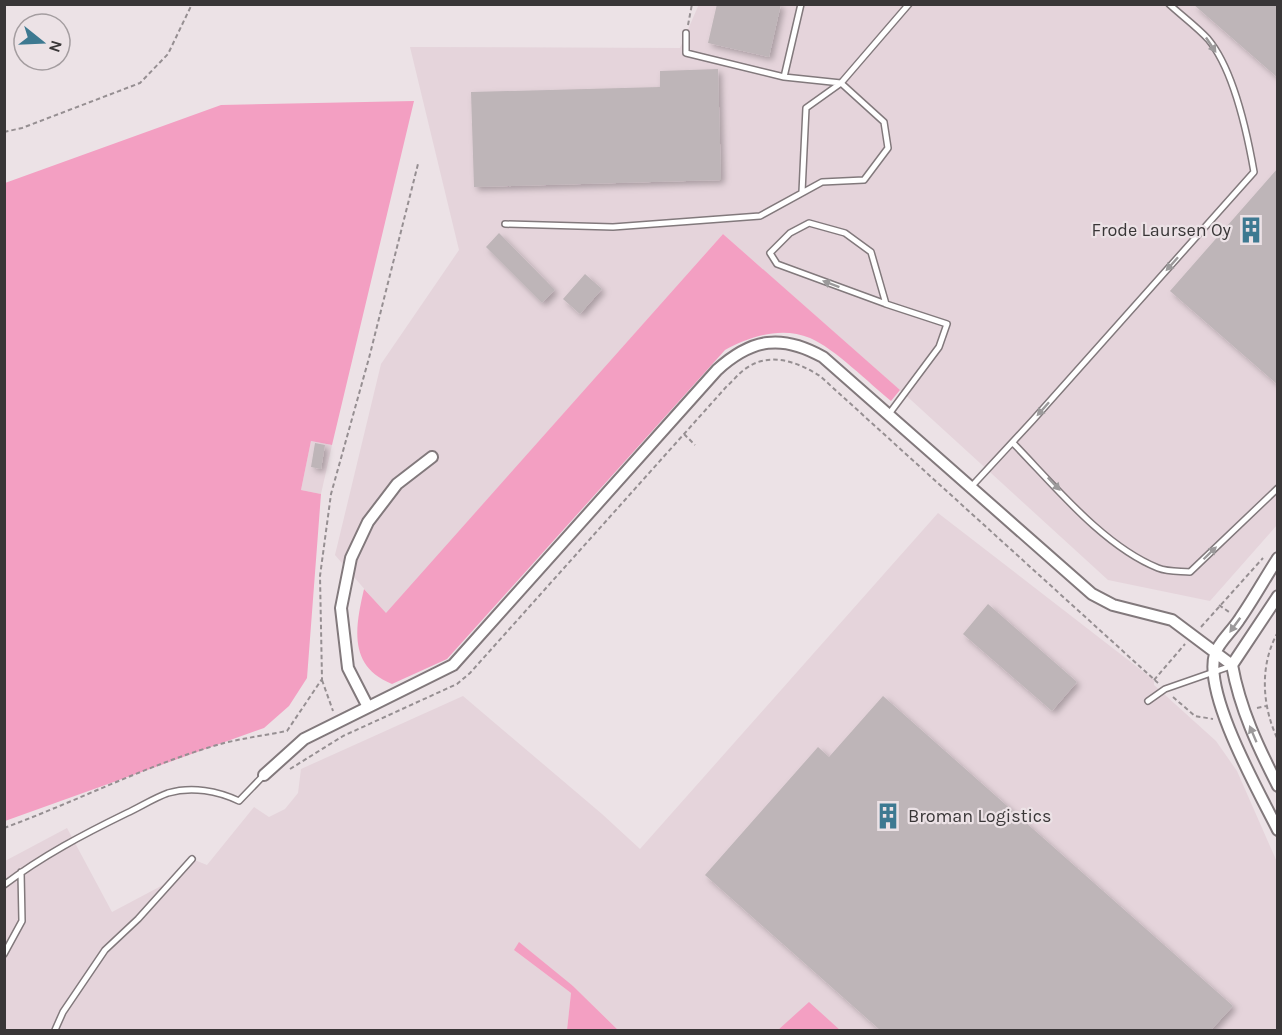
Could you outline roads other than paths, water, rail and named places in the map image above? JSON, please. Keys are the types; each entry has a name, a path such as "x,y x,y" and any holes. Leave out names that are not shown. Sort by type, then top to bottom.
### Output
{"street":[{"path":"264,775 304,739 453,665 717,370 732,356 747,347 767,342 806,347 824,357 969,488 1092,594 1119,607 1172,620 1232,665"},
{"path":"368,707 348,668 341,608 351,558 368,522 397,484 432,457"},
{"path":"1278,558 1240,619 1215,653 1213,672 1224,717 1278,830"},
{"path":"1278,596 1232,665 1243,712 1278,786"}],"lane":[{"path":"784,77 801,4"},
{"path":"802,192 806,108 841,83 909,4"},
{"path":"969,488 1013,442 1254,172 1248,139 1235,94 1224,67 1208,40 1169,4"},
{"path":"505,224 613,226 760,216 822,182 864,180 888,148 884,122 841,83 784,77 686,53 687,33"},
{"path":"886,304 871,252 845,233 809,223 790,234 770,253 777,264 886,304 947,324 939,347 888,415"},
{"path":"1013,442 1079,511 1124,550 1160,569 1190,572 1278,488"},
{"path":"1148,701 1165,689 1232,665"},
{"path":"4,885 74,839 169,793 194,790 220,792 239,801 264,775"},
{"path":"55,1030 63,1012 105,950 138,919 192,859"},
{"path":"4,954 22,921 21,872"}],"place":[{"name":"Frode Laursen Oy","path":"1251,230"},
{"name":"Broman Logistics","path":"888,816"}]}
